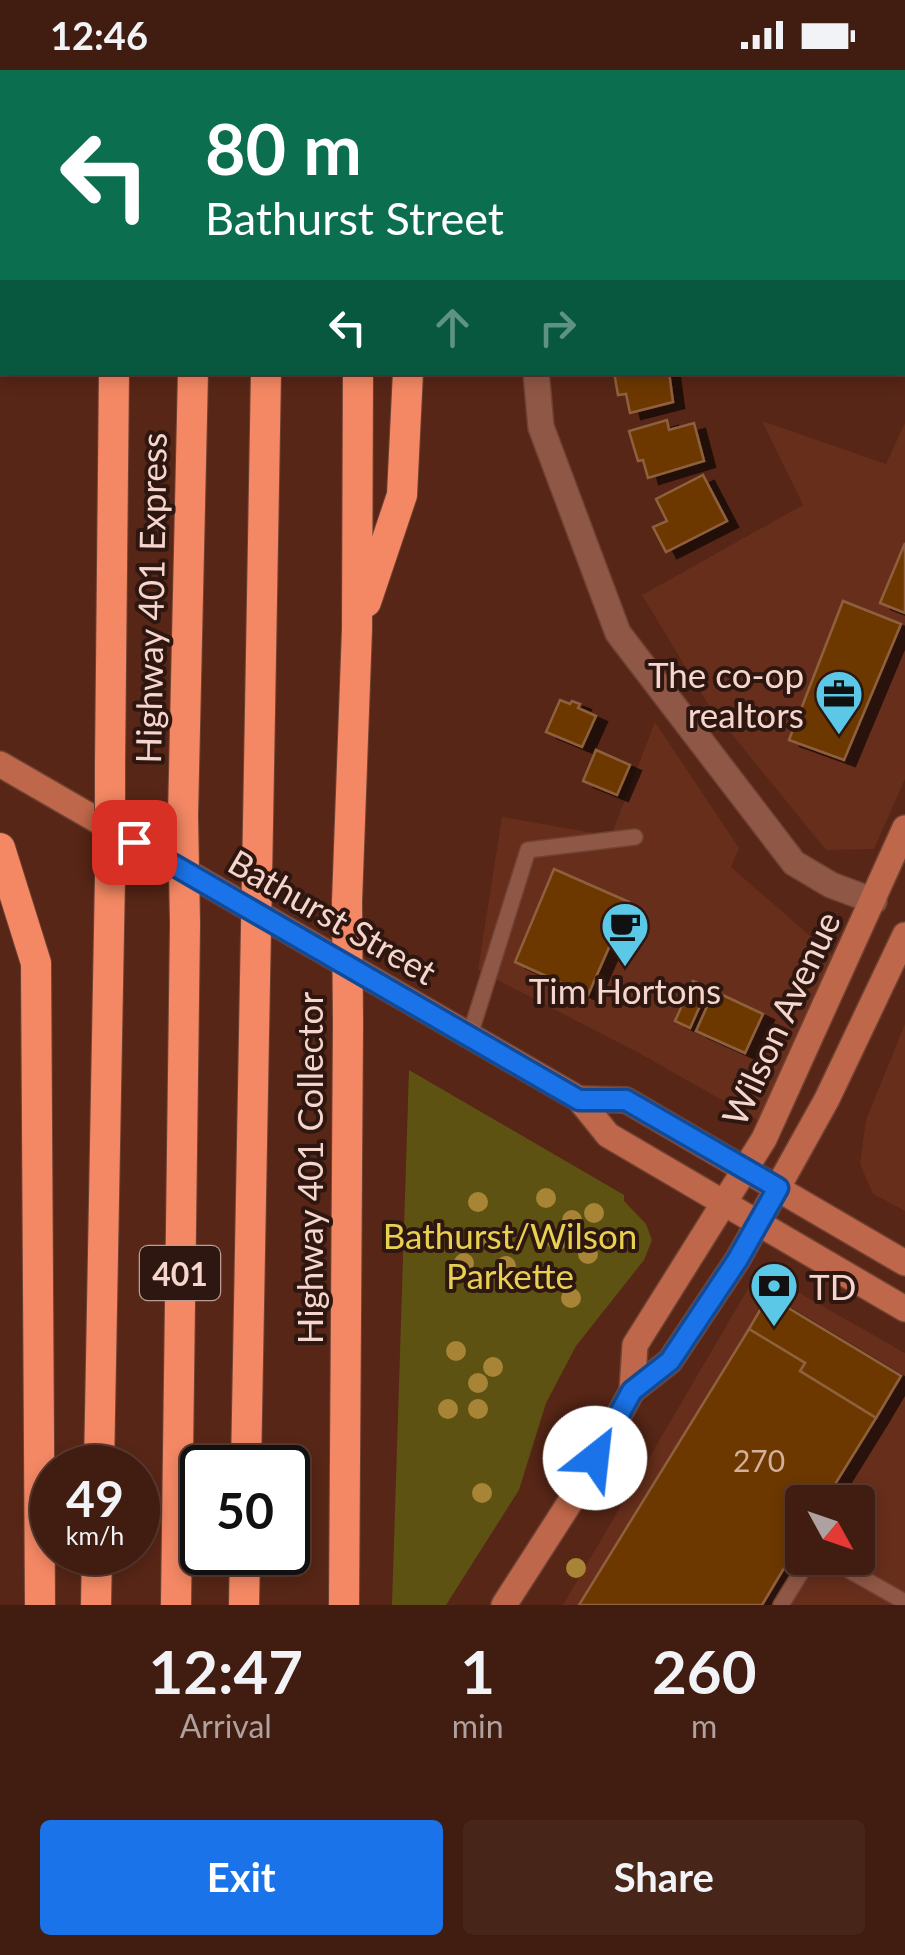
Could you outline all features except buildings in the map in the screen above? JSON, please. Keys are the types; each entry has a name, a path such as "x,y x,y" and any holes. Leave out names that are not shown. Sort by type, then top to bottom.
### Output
{"highway":[{"name":"401","path":"99,1445 110,896 114,375"},
{"name":"Highway 401 Express","path":"176,1605 185,941 183,797 193,375"},
{"name":"401","path":"246,1445 266,375"},
{"name":"Highway 401 Collector","path":"344,1605 347,902 357,629 358,375"},
{"path":"357,629 402,496 408,375"},
{"path":"0,848 36,963 40,1605"},
{"path":"96,1605 97,1575"},
{"path":"244,1605 245,1575"}],"main road":[{"name":"Bathurst Street","path":"0,764 579,1100 608,1135 905,1309"},
{"name":"Wilson Avenue","path":"632,1391 636,1345 764,1140 905,828"},
{"name":"Wilson Avenue","path":"504,1605 576,1492 632,1391 670,1361 738,1259 827,1099 905,934"},
{"name":"Bathurst Street","path":"579,1100 626,1100 905,1262"}],"street":[{"path":"536,375 540,427 618,633 794,864 831,885 874,901"}],"lane":[{"path":"470,1036 528,850 635,837"},
{"path":"781,1605 800,1575"},
{"path":"857,1575 905,1602"}],"shaded area":[{"path":"762,421 886,464 905,423 905,779 874,849 826,850 709,706 642,595 803,505"},
{"path":"655,722 739,848 731,867 834,957 761,1122 478,970 502,817 611,836"},
{"path":"905,1024 905,1211 873,1194 860,1164 866,1120"},
{"path":"759,1270 905,1353 905,1605 563,1605"}],"green space":[{"name":"Bathurst/Wilson Parkette","path":"409,1070 624,1195 624,1201 646,1224 652,1240 644,1260 576,1346 546,1403 519,1490 446,1605 392,1605"}],"place":[{"name":"The co-op realtors","path":"839,736"},
{"name":"Tim Hortons","path":"625,968"},
{"name":"TD","path":"774,1328"}],"route":[{"path":"134,842 579,1100 626,1100 778,1188 738,1259 670,1361 632,1391 595,1458"}]}
